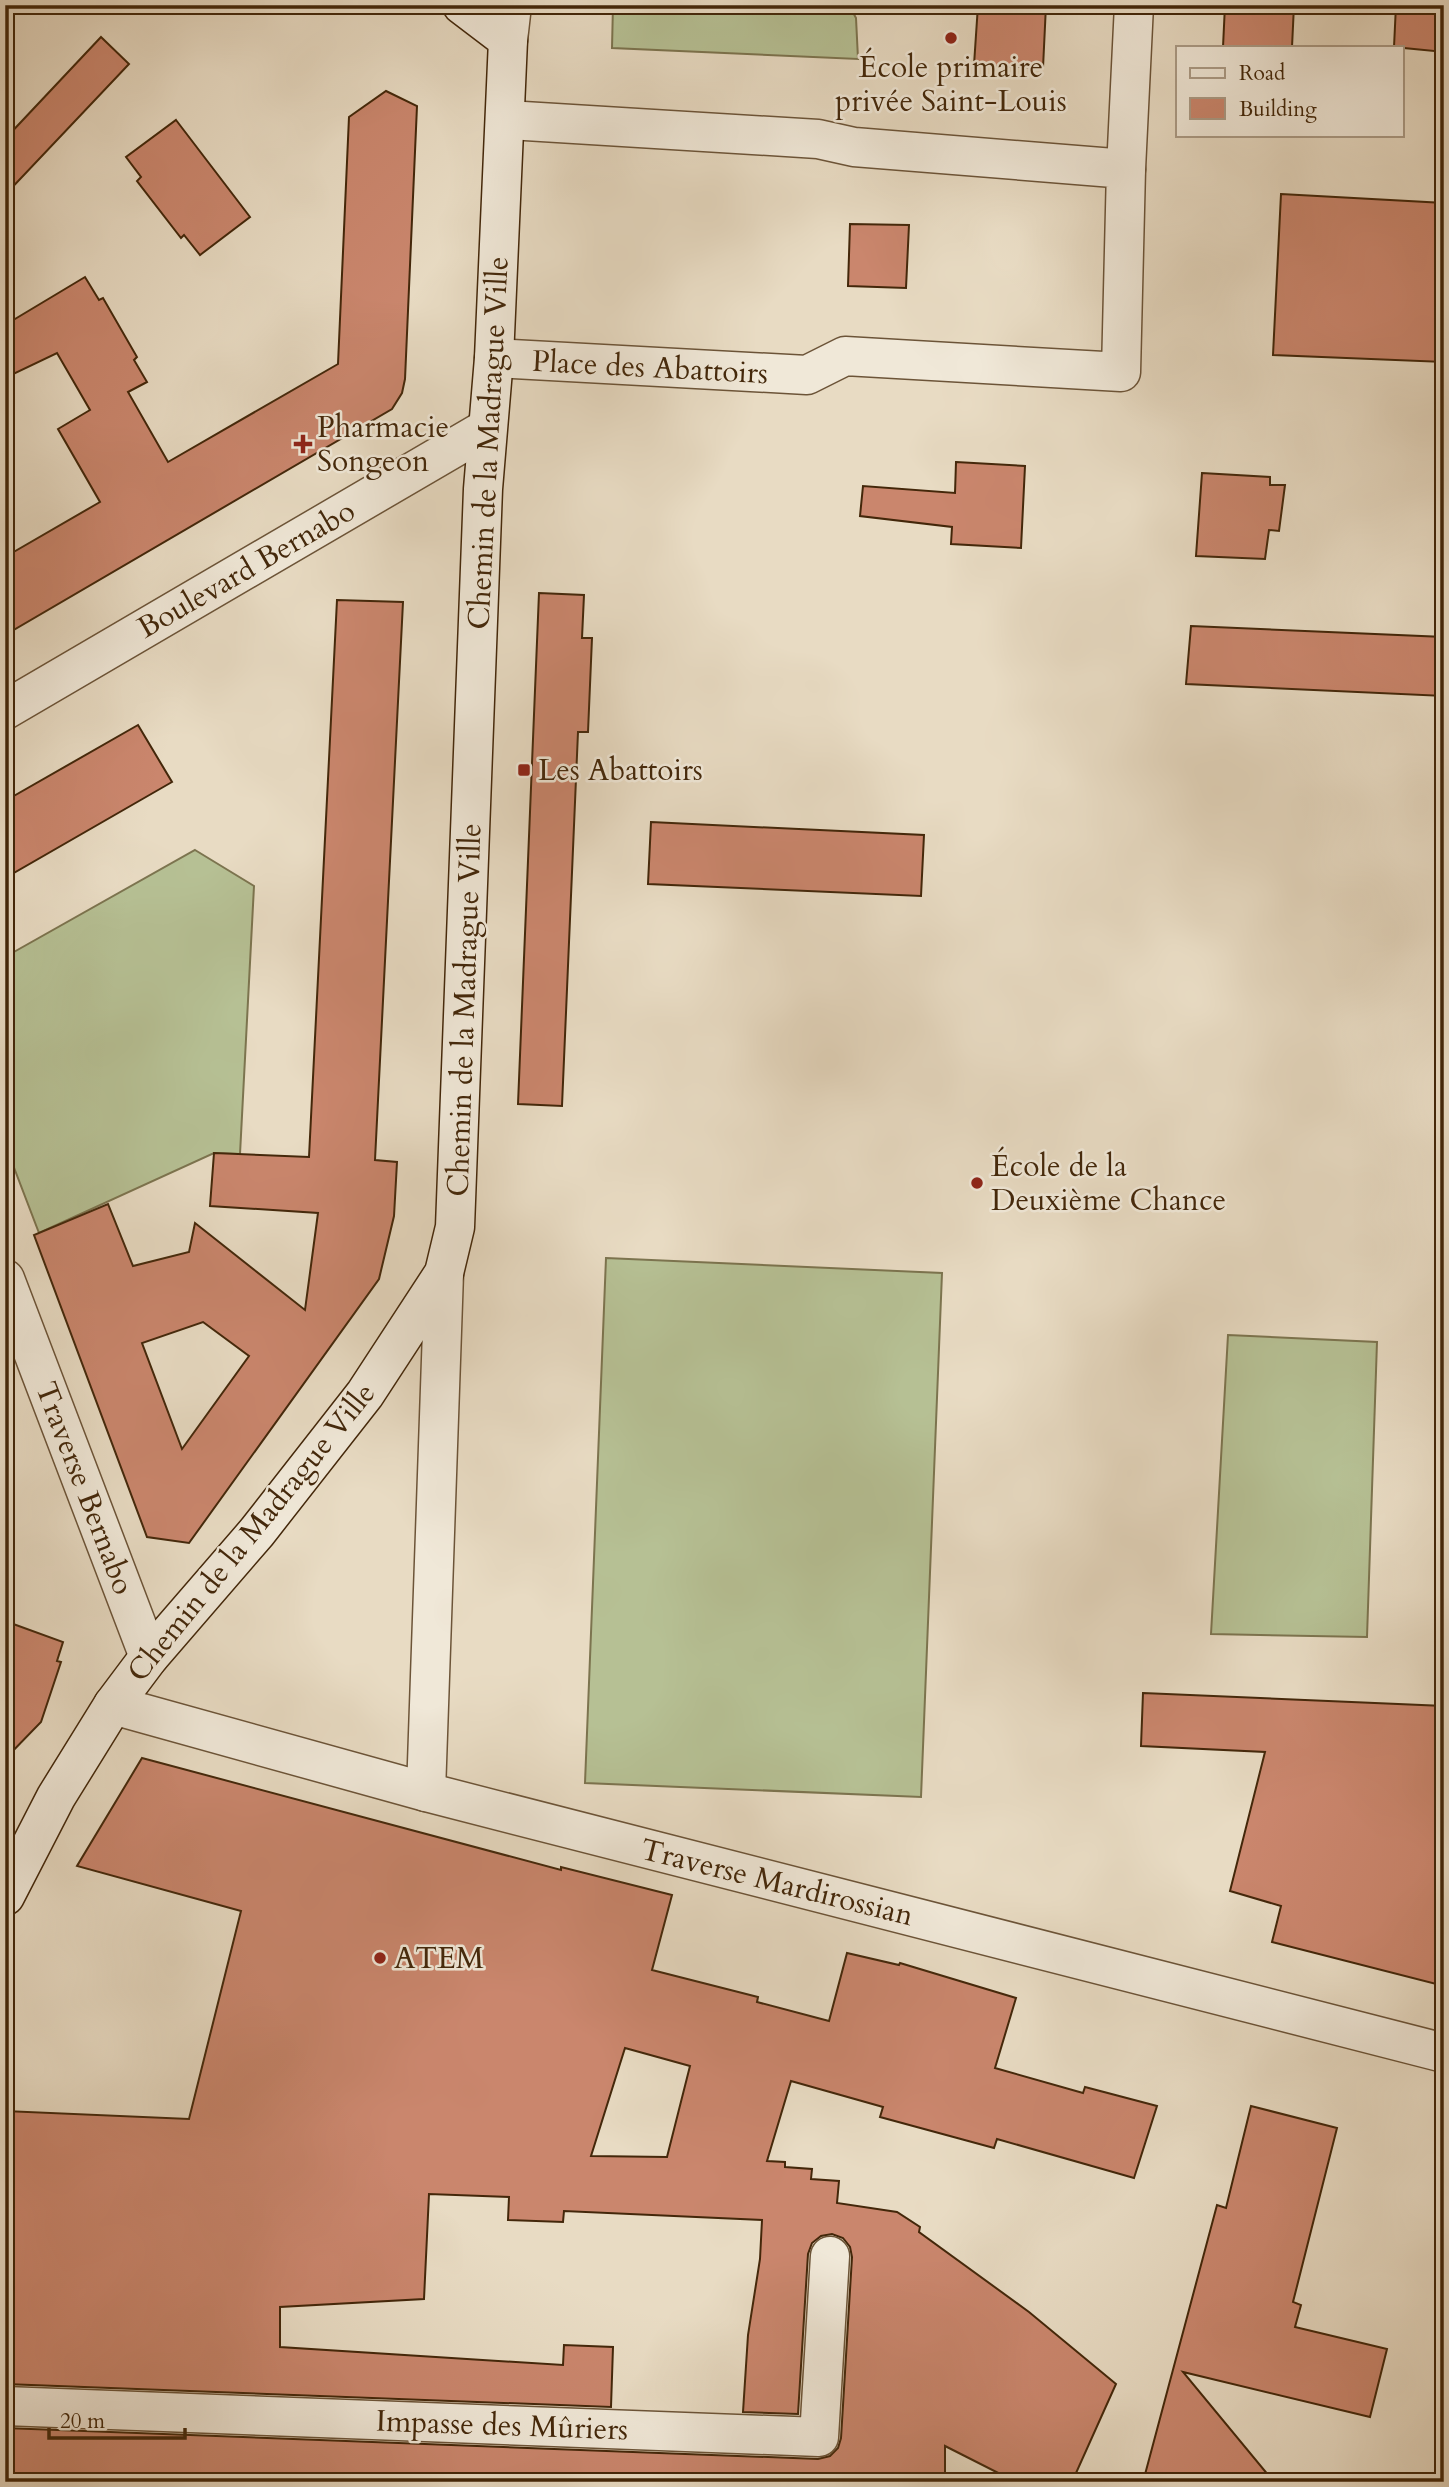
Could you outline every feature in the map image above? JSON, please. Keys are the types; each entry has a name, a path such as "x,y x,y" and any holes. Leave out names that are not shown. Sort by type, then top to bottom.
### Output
{"street":[{"name":"Chemin de la Madrague Ville","path":"5,1896 56,1797 113,1706 149,1657 257,1532 365,1394 444,1273 455,1227 486,429 494,358 510,23 462,5"},
{"path":"507,120 818,139 854,147 1126,169 1134,5"},
{"name":"Place des Abattoirs","path":"494,358 807,375 845,356 1121,372 1126,169"},
{"name":"Boulevard Bernabo","path":"5,710 486,429"},
{"path":"426,1792 444,1273"},
{"name":"Traverse Bernabo","path":"5,1279 149,1657"},
{"name":"Traverse Mardirossian","path":"113,1706 426,1792 1444,2053"},
{"name":"Impasse des Mûriers","path":"5,2406 819,2437 830,2256"}],"green space":[{"path":"613,5 849,5 856,18 858,59 612,48"},
{"path":"195,850 254,886 240,1154 214,1153 39,1233 5,1144 5,957"},
{"path":"606,1258 942,1273 921,1797 585,1783"},
{"path":"1228,1335 1377,1342 1367,1637 1211,1634"}],"building":[{"path":"978,5 1046,5 1043,68 974,65"},
{"path":"1225,5 1294,5 1292,46 1223,46"},
{"path":"1396,5 1444,5 1444,52 1394,46"},
{"path":"101,37 129,64 5,195 5,139"},
{"path":"386,91 417,106 405,379 402,393 392,409 5,635 5,557 100,502 58,429 90,410 57,353 5,378 5,325 85,277 99,300 103,298 137,357 134,360 147,382 128,392 168,462 338,364 349,117"},
{"path":"176,120 250,217 200,255 184,235 181,238 137,181 141,177 126,157"},
{"path":"1281,194 1444,203 1444,362 1273,355"},
{"path":"850,224 909,225 906,288 848,286"},
{"path":"956,462 1025,466 1021,548 951,544 952,527 860,516 863,486 955,493"},
{"path":"1202,473 1270,477 1270,485 1285,485 1279,531 1269,530 1265,559 1196,556"},
{"path":"539,593 584,595 582,638 592,638 588,732 578,732 562,1106 518,1104"},
{"path":"337,600 403,602 375,1160 397,1162 394,1216 379,1279 189,1543 147,1537 34,1235 108,1204 133,1266 189,1252 195,1223 305,1310 318,1213 210,1206 214,1153 309,1157","holes":["203,1322 249,1356 182,1449 142,1343"]},
{"path":"1191,626 1444,637 1444,696 1186,684"},
{"path":"138,725 172,782 5,878 5,801"},
{"path":"651,822 924,835 921,896 648,884"},
{"path":"5,1621 63,1642 57,1661 61,1662 41,1722 5,1759"},
{"path":"1143,1693 1444,1706 1444,1986 1272,1942 1281,1906 1230,1891 1265,1752 1141,1746"},
{"path":"142,1758 561,1870 561,1867 672,1895 652,1970 758,1997 757,2002 829,2021 847,1953 899,1965 900,1963 1016,1998 995,2068 1083,2093 1085,2087 1157,2106 1134,2178 997,2139 994,2148 880,2117 883,2107 791,2081 767,2161 785,2162 785,2167 812,2169 811,2179 839,2181 837,2203 897,2212 920,2227 919,2232 1029,2312 1116,2384 1072,2482 1016,2482 945,2446 945,2482 5,2482 5,2428 818,2459 830,2456 838,2448 841,2438 852,2257 850,2247 843,2238 832,2234 821,2236 812,2243 808,2254 798,2414 743,2412 748,2335 760,2259 762,2220 564,2211 563,2222 508,2220 509,2197 429,2194 424,2299 280,2307 280,2347 563,2365 564,2345 613,2347 611,2407 5,2384 5,2264 12,2264 5,2193 5,2111 189,2119 241,1911 77,1866","holes":["625,2048 690,2066 667,2157 591,2156"]},
{"path":"1251,2106 1337,2128 1293,2302 1301,2305 1295,2327 1387,2349 1370,2417 1183,2372 1274,2482 1143,2482 1217,2205 1226,2208"}],"place":[{"name":"École primaire privée Saint-Louis","path":"951,38"},
{"name":"Pharmacie Songeon","path":"303,444"},
{"name":"Les Abattoirs","path":"524,770"},
{"name":"École de la Deuxième Chance","path":"977,1183"},
{"name":"ATEM","path":"380,1958"}]}
